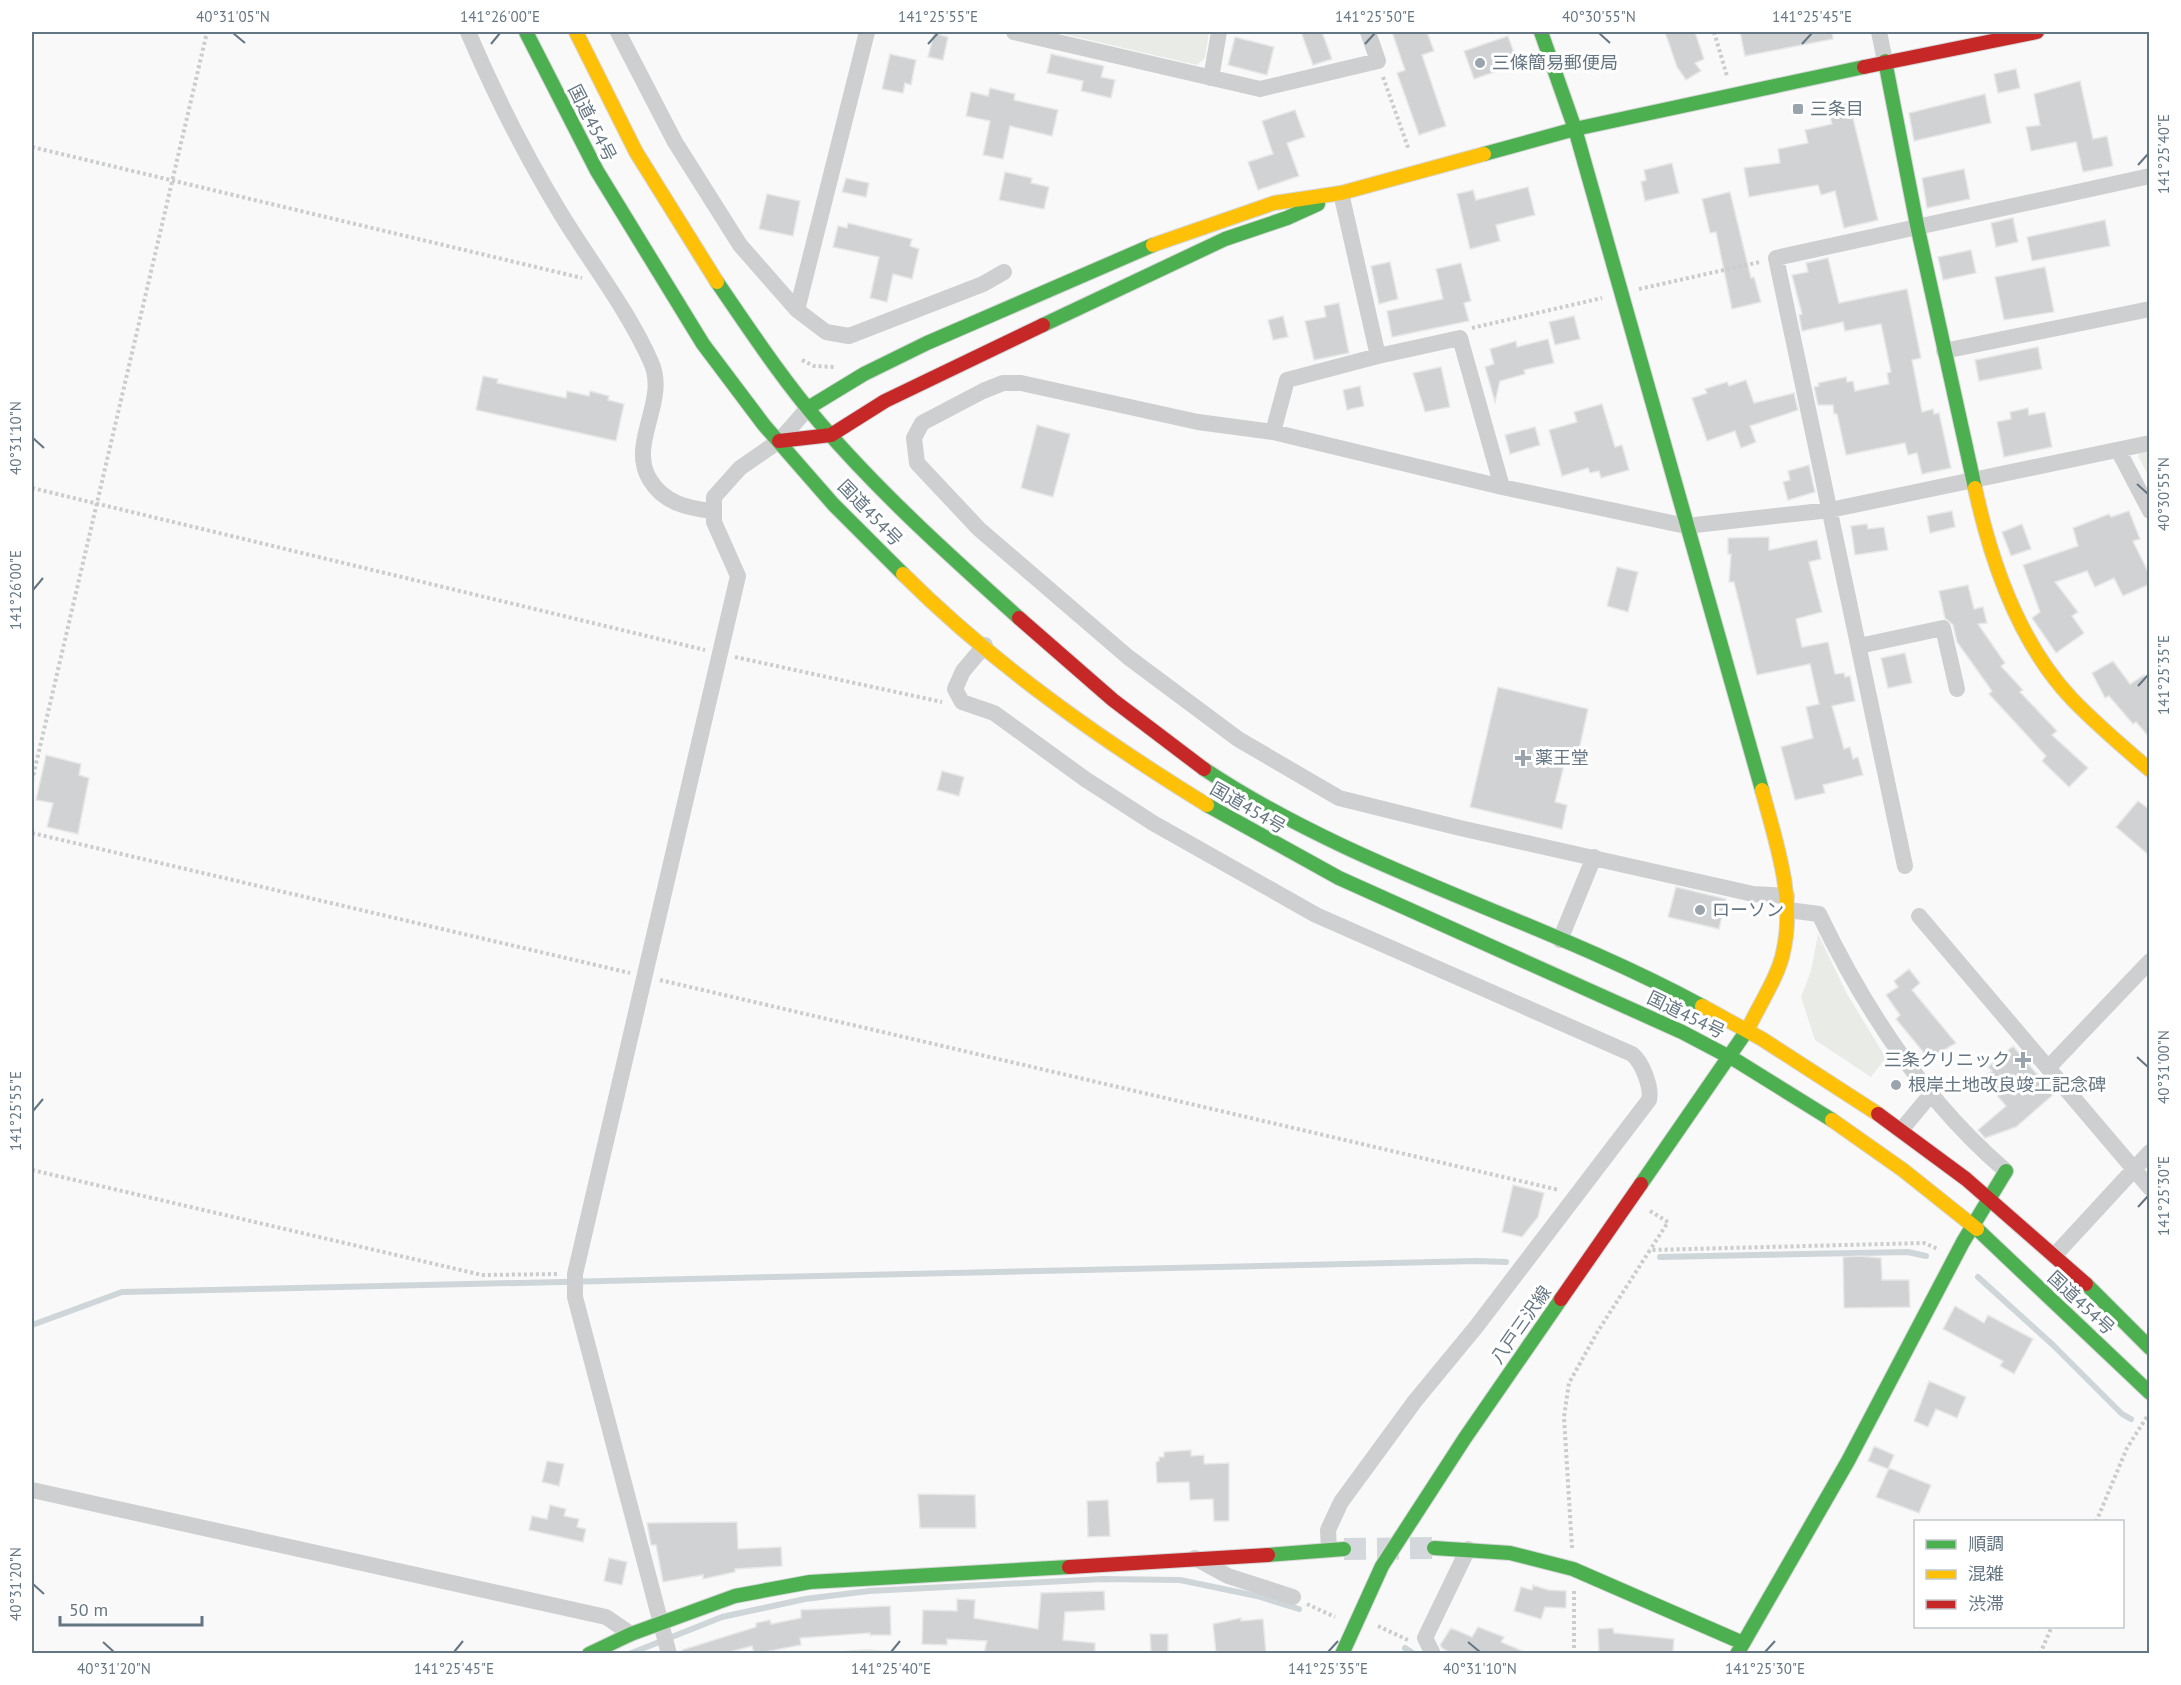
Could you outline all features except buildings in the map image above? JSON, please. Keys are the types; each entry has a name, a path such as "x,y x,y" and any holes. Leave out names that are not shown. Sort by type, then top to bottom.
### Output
{"main road":[{"name":"国道454号","path":"526,32 606,189 705,345 779,441 903,573 985,645 1065,710 1160,776 1244,828 1349,882 1677,1028 1730,1057 1870,1145 1973,1225 2150,1393"},
{"name":"国道454号","path":"576,32 616,117 658,191 718,286 808,408 831,435 1012,612 1085,676 1171,746 1255,802 1407,879 1614,963 1748,1029 1808,1064 1902,1129 1989,1198 2105,1301 2150,1347"},
{"name":"八戸三沢線","path":"1342,1653 1382,1566 1465,1438 1730,1057 1748,1029 1783,955 1788,903 1781,859 1575,129 1541,32"},
{"path":"808,408 864,374 927,343 1150,246 1274,203 1341,193 1575,129 1731,94 2037,32"},
{"path":"1885,61 1917,225 1986,539 2020,625 2048,668 2070,697 2150,770"},
{"path":"779,441 831,435 885,402 1159,269 1225,239 1287,218 1341,193"},
{"path":"1434,1548 1510,1553 1574,1569 1740,1648 1848,1461 1955,1258 2006,1170"},
{"path":"589,1653 659,1623 735,1596 810,1582 1336,1549"}],"street":[{"path":"468,32 504,112 530,162 633,328 657,376 657,392 642,456 643,468 653,485 672,502 712,511"},
{"path":"618,32 675,142 740,245 797,310 826,332 849,336 983,284 1004,272"},
{"path":"797,310 867,32"},
{"path":"1014,32 1260,89 1378,61 1368,32"},
{"path":"1211,78 1219,32"},
{"path":"1879,32 1885,61"},
{"path":"1905,866 1776,258 1917,225 2150,176"},
{"path":"1341,193 1378,356"},
{"path":"1944,351 2150,309"},
{"path":"1273,432 1287,380 1378,356 1460,338 1502,487"},
{"path":"2006,1170 1972,1142 1900,1056 1864,1000 1819,914 1753,894 1339,798 1238,739 1128,657 979,529 916,463 914,438 922,423 973,396 1003,383 1021,383 1198,422 1273,432 1502,487 1686,526 1830,510 2150,443"},
{"path":"669,1653 659,1623 575,1297 575,1274 738,576 714,522 712,511 714,497 723,484 779,441 808,408"},
{"path":"2118,450 2150,511"},
{"path":"1859,646 1943,628 1957,689"},
{"path":"985,645 963,671 955,689 962,702 994,713 1085,779 1153,823 1316,915 1639,1059 1650,1094 1649,1100 1415,1401 1341,1502 1328,1530 1336,1549"},
{"path":"1560,940 1594,857"},
{"path":"1919,916 2150,1188"},
{"path":"2048,1068 2150,961"},
{"path":"1902,1129 1932,1093"},
{"path":"2054,1256 2150,1152"},
{"path":"32,1490 606,1617 631,1634"},
{"path":"1431,1652 1425,1638 1468,1549"},
{"path":"1195,1558 1228,1576 1293,1597"}],"path":[{"path":"32,781 207,32"},
{"path":"1714,32 1731,94"},
{"path":"1378,61 1409,150"},
{"path":"32,147 574,277 602,280"},
{"path":"32,488 720,653 950,704 962,702"},
{"path":"32,833 1578,1194"},
{"path":"32,1170 482,1275 575,1274"},
{"path":"1574,1653 1574,1569 1565,1398 1569,1383 1598,1331 1668,1222 1650,1212"},
{"path":"1650,1250 1924,1243 1955,1258"},
{"path":"2096,1520 2127,1448 2150,1413"},
{"path":"1293,1597 1335,1617"},
{"path":"1378,1626 1431,1652"},
{"path":"2040,1653 2051,1628"}],"shaded area":[{"path":"1055,32 1209,32 1205,58 1197,65"},
{"path":"2149,449 2149,477 2138,456 2142,451"},
{"path":"1818,934 1847,994 1886,1058 1871,1077 1815,1040 1801,997 1811,971"},
{"path":"866,1649 916,1653 818,1653"}],"waterway":[{"path":"1660,1257 1908,1252 1926,1256"},
{"path":"32,1325 122,1292 1506,1262"},
{"path":"1978,1277 2053,1345 2122,1414 2131,1419"},
{"path":"629,1654 722,1617 805,1599 869,1591 1103,1579 1180,1580 1257,1596 1299,1609"},
{"path":"1405,1648 1414,1654"}],"tunnel":[{"path":"1344,1549 1434,1548"}],"traffic: fast":[{"path":"526,32 597,171 703,344 764,425 833,504 903,574"},
{"path":"1541,32 1575,129 1762,790"},
{"path":"1885,61 1917,225 1975,488"},
{"path":"1484,154 1575,129 1864,67"},
{"path":"1043,325 1225,239 1287,218 1318,204"},
{"path":"808,408 864,374 927,343 1153,245"},
{"path":"717,282 793,389 843,449 916,524 1019,618"},
{"path":"1204,769 1263,805 1324,837 1387,866 1578,946 1702,1006"},
{"path":"1207,805 1339,878 1682,1032 1737,1061 1832,1120"},
{"path":"1641,1184 1748,1029"},
{"path":"1737,1654 1848,1461 1963,1242 2006,1171"},
{"path":"1977,1229 2150,1393"},
{"path":"2086,1284 2150,1348"},
{"path":"1342,1654 1382,1566 1465,1438 1561,1299"},
{"path":"1434,1548 1510,1553 1573,1569 1743,1643"},
{"path":"1268,1555 1344,1549"},
{"path":"589,1654 631,1634 735,1596 810,1582 1069,1567"}],"traffic: slow":[{"path":"576,32 636,152 717,282"},
{"path":"1153,245 1274,203 1341,193 1484,154"},
{"path":"1975,488 1998,572 2009,600 2036,652 2072,699 2150,770"},
{"path":"903,574 973,639 1049,698 1127,754 1207,805"},
{"path":"1748,1029 1777,972 1786,932 1786,891 1783,871 1762,790"},
{"path":"1702,1006 1762,1039 1878,1114"},
{"path":"1832,1120 1903,1170 1977,1229"}],"traffic: jam":[{"path":"1864,67 2037,32"},
{"path":"779,441 831,435 885,401 1043,325"},
{"path":"1019,618 1113,700 1204,769"},
{"path":"1878,1114 1966,1179 2086,1284"},
{"path":"1561,1299 1641,1184"},
{"path":"1069,1567 1268,1555"}],"place":[{"name":"三條簡易郵便局","path":"1480,63"},
{"name":"三条目","path":"1798,109"},
{"name":"薬王堂","path":"1523,758"},
{"name":"ローソン","path":"1700,910"},
{"name":"三条クリニック","path":"2023,1060"},
{"name":"根岸土地改良竣工記念碑","path":"1896,1085"}]}
